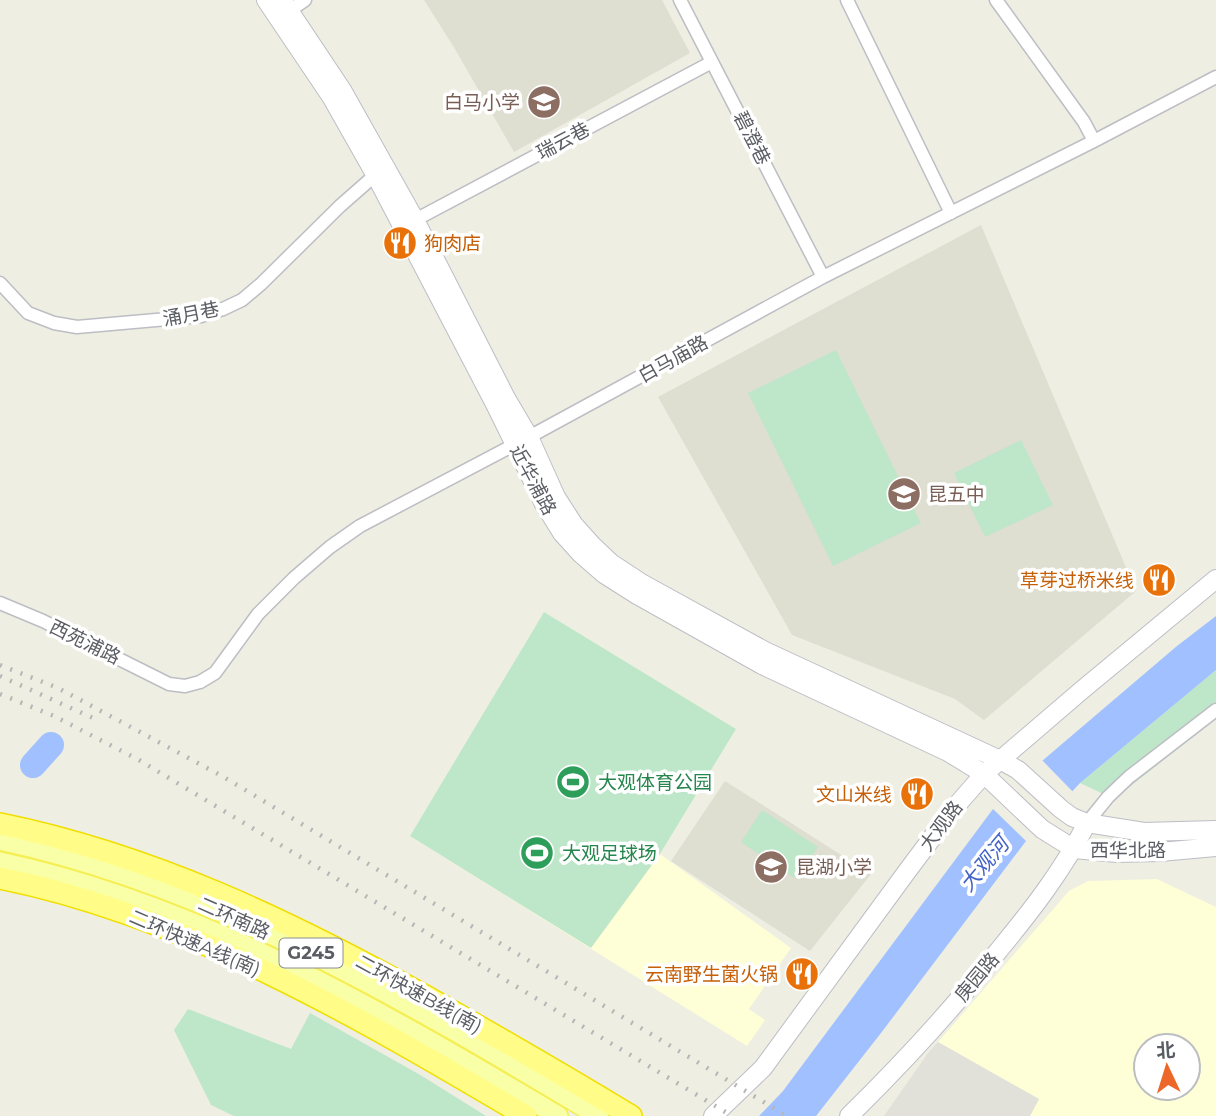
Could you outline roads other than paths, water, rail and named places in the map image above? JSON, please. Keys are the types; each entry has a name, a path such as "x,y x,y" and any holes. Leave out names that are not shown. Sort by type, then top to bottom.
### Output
{"highway":[{"name":"二环快速B线(南)","path":"0,824 73,841 125,857 196,883 270,915 443,1006 631,1116"},
{"name":"二环快速A线(南)","path":"0,880 108,908 153,924 255,968 385,1035 526,1116"}],"main road":[{"name":"二环南路","path":"0,840 120,872 238,918 383,991 599,1116"},
{"name":"二环南路","path":"0,862 113,892 229,938 373,1010 558,1116"}],"street":[{"name":"近华浦路","path":"266,0 415,220 506,398 544,504 562,533 581,554 604,574 637,596 762,665 946,751 984,774"},
{"path":"286,5 305,0"},
{"name":"碧澄巷","path":"680,0 823,277"},
{"path":"847,0 951,213"},
{"path":"996,0 1084,122 1094,141"},
{"name":"近华浦路","path":"286,5 342,90 380,171 522,441 574,525 611,563 643,584 765,651 1000,760"},
{"name":"瑞云巷","path":"415,220 712,62"},
{"name":"白马庙路","path":"169,684 185,686 200,682 215,673 258,614 294,578 360,526 823,277 1216,77"},
{"name":"涌月巷","path":"0,283 28,313 54,323 77,327 201,316 242,300 380,171"},
{"name":"大观路","path":"713,1116 763,1068 914,861 984,774 1216,579"},
{"name":"西苑浦路","path":"0,603 43,621 169,684"},
{"path":"1087,824 1108,797 1129,777 1216,710"},
{"name":"西华北路","path":"1000,760 1018,770 1061,809 1087,824 1144,832 1216,830"},
{"name":"西华北路","path":"984,774 1042,829 1074,849 1128,853 1216,846"},
{"name":"庚园路","path":"849,1116 910,1055 980,974 1044,895 1087,824"}],"water":[{"name":"大观河","path":"1216,616 1216,670 1080,783 1026,841 816,1116 759,1116 783,1091 993,809 1042,761"}],"waterway":[{"path":"33,765 51,745"}],"railway":[{"path":"0,665 58,688 222,776 787,1116"},
{"path":"0,676 93,718"},
{"path":"0,694 54,716 139,760 732,1116"}],"place":[{"name":"白马小学","path":"544,102"},
{"name":"狗肉店","path":"400,243"},
{"name":"昆五中","path":"904,494"},
{"name":"草芽过桥米线","path":"1159,580"},
{"name":"大观体育公园","path":"573,782"},
{"name":"文山米线","path":"917,794"},
{"name":"大观足球场","path":"537,853"},
{"name":"昆湖小学","path":"771,867"},
{"name":"云南野生菌火锅","path":"802,974"}]}
